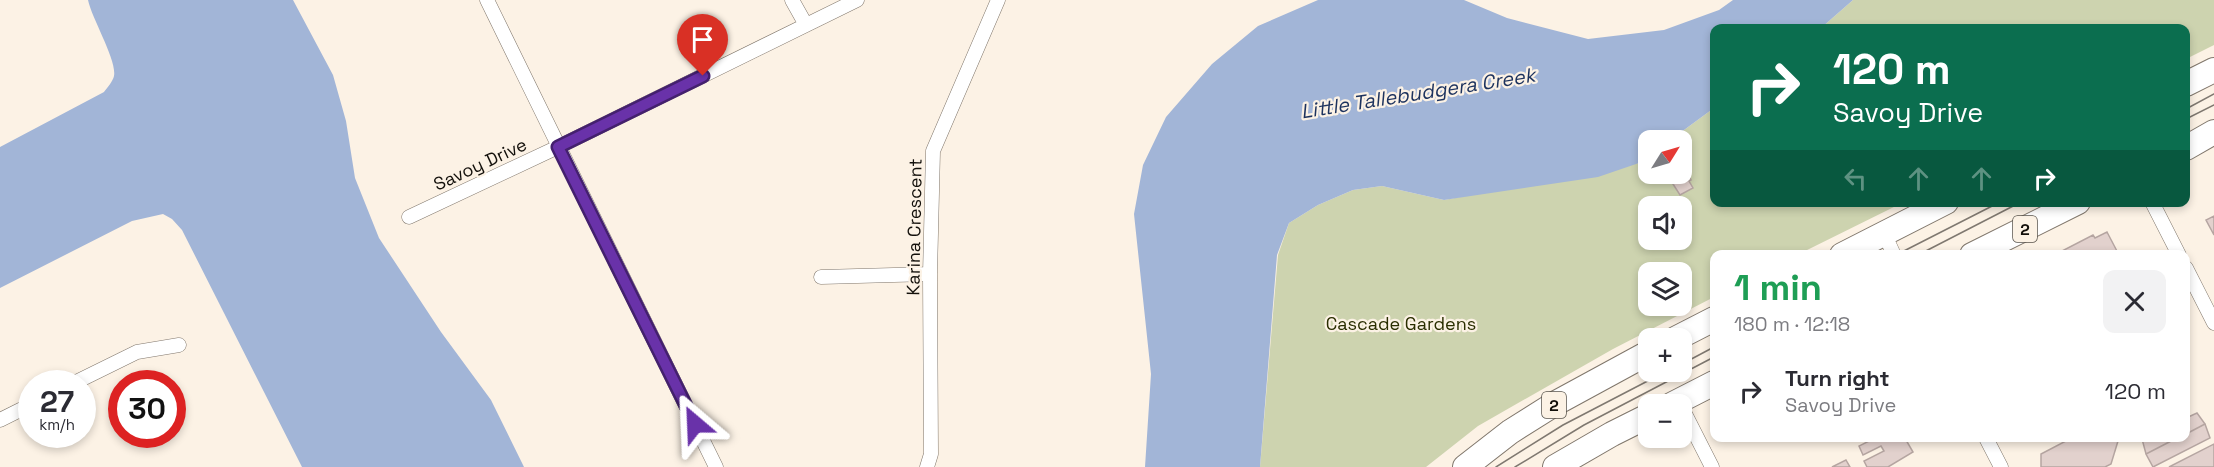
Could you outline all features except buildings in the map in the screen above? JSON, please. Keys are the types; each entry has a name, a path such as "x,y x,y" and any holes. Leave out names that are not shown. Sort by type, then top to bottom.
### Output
{"highway":[{"path":"2190,82 2214,70"},
{"path":"2190,146 2214,132"},
{"path":"1863,250 1889,244 1939,207"},
{"name":"2","path":"1982,250 2068,207"},
{"path":"1692,330 1710,321"},
{"name":"2","path":"1465,467 1510,432 1556,403 1638,358"},
{"path":"1692,396 1710,385"},
{"path":"1555,467 1638,421"}],"street":[{"path":"487,0 716,467"},
{"path":"792,0 806,26"},
{"name":"Savoy Drive","path":"409,217 558,147 857,0"},
{"name":"Karina Crescent","path":"927,467 931,454 930,274 933,151 998,0"},
{"path":"2155,207 2176,250"},
{"path":"821,277 930,274"},
{"path":"2190,276 2214,323"},
{"path":"96,372 137,352 179,345"},
{"path":"0,420 18,411"},
{"path":"1692,431 1712,467"},
{"path":"1988,442 2001,467"}],"green space":[{"path":"1853,0 2214,0 2214,45 2190,57 2190,24 1826,24"},
{"name":"Cascade Gardens","path":"1710,111 1710,207 1894,207 1807,250 1710,250 1710,299 1692,308 1692,262 1638,262 1638,316 1677,316 1654,328 1638,328 1638,336 1478,426 1426,467 1260,467 1278,255 1289,223 1318,205 1353,190 1382,186 1444,200 1638,163 1638,184 1692,184 1692,130 1684,130"}],"water":[{"path":"88,0 293,0 333,75 346,121 355,178 379,238 441,332 491,400 524,467 302,467 182,230 172,219 163,214 132,221 0,288 0,147 104,92 114,76 112,60"},
{"name":"Little Tallebudgera Creek","path":"1318,0 1464,0 1507,18 1588,39 1664,30 1719,10 1733,0 1853,0 1826,24 1710,24 1710,111 1684,130 1638,130 1638,163 1598,177 1444,200 1382,186 1353,190 1318,205 1289,223 1277,255 1260,467 1145,467 1151,374 1134,214 1143,165 1166,117 1212,64 1258,26"}],"tram line":[{"path":"2190,107 2214,94"},
{"path":"2190,117 2214,105"},
{"path":"1906,250 1990,207"},
{"path":"1928,250 2011,207"},
{"path":"1692,359 1710,349"},
{"path":"1515,467 1584,425 1710,359"},
{"path":"1496,467 1563,425 1646,382"}],"route":[{"path":"695,424 558,147 703,76"}]}
